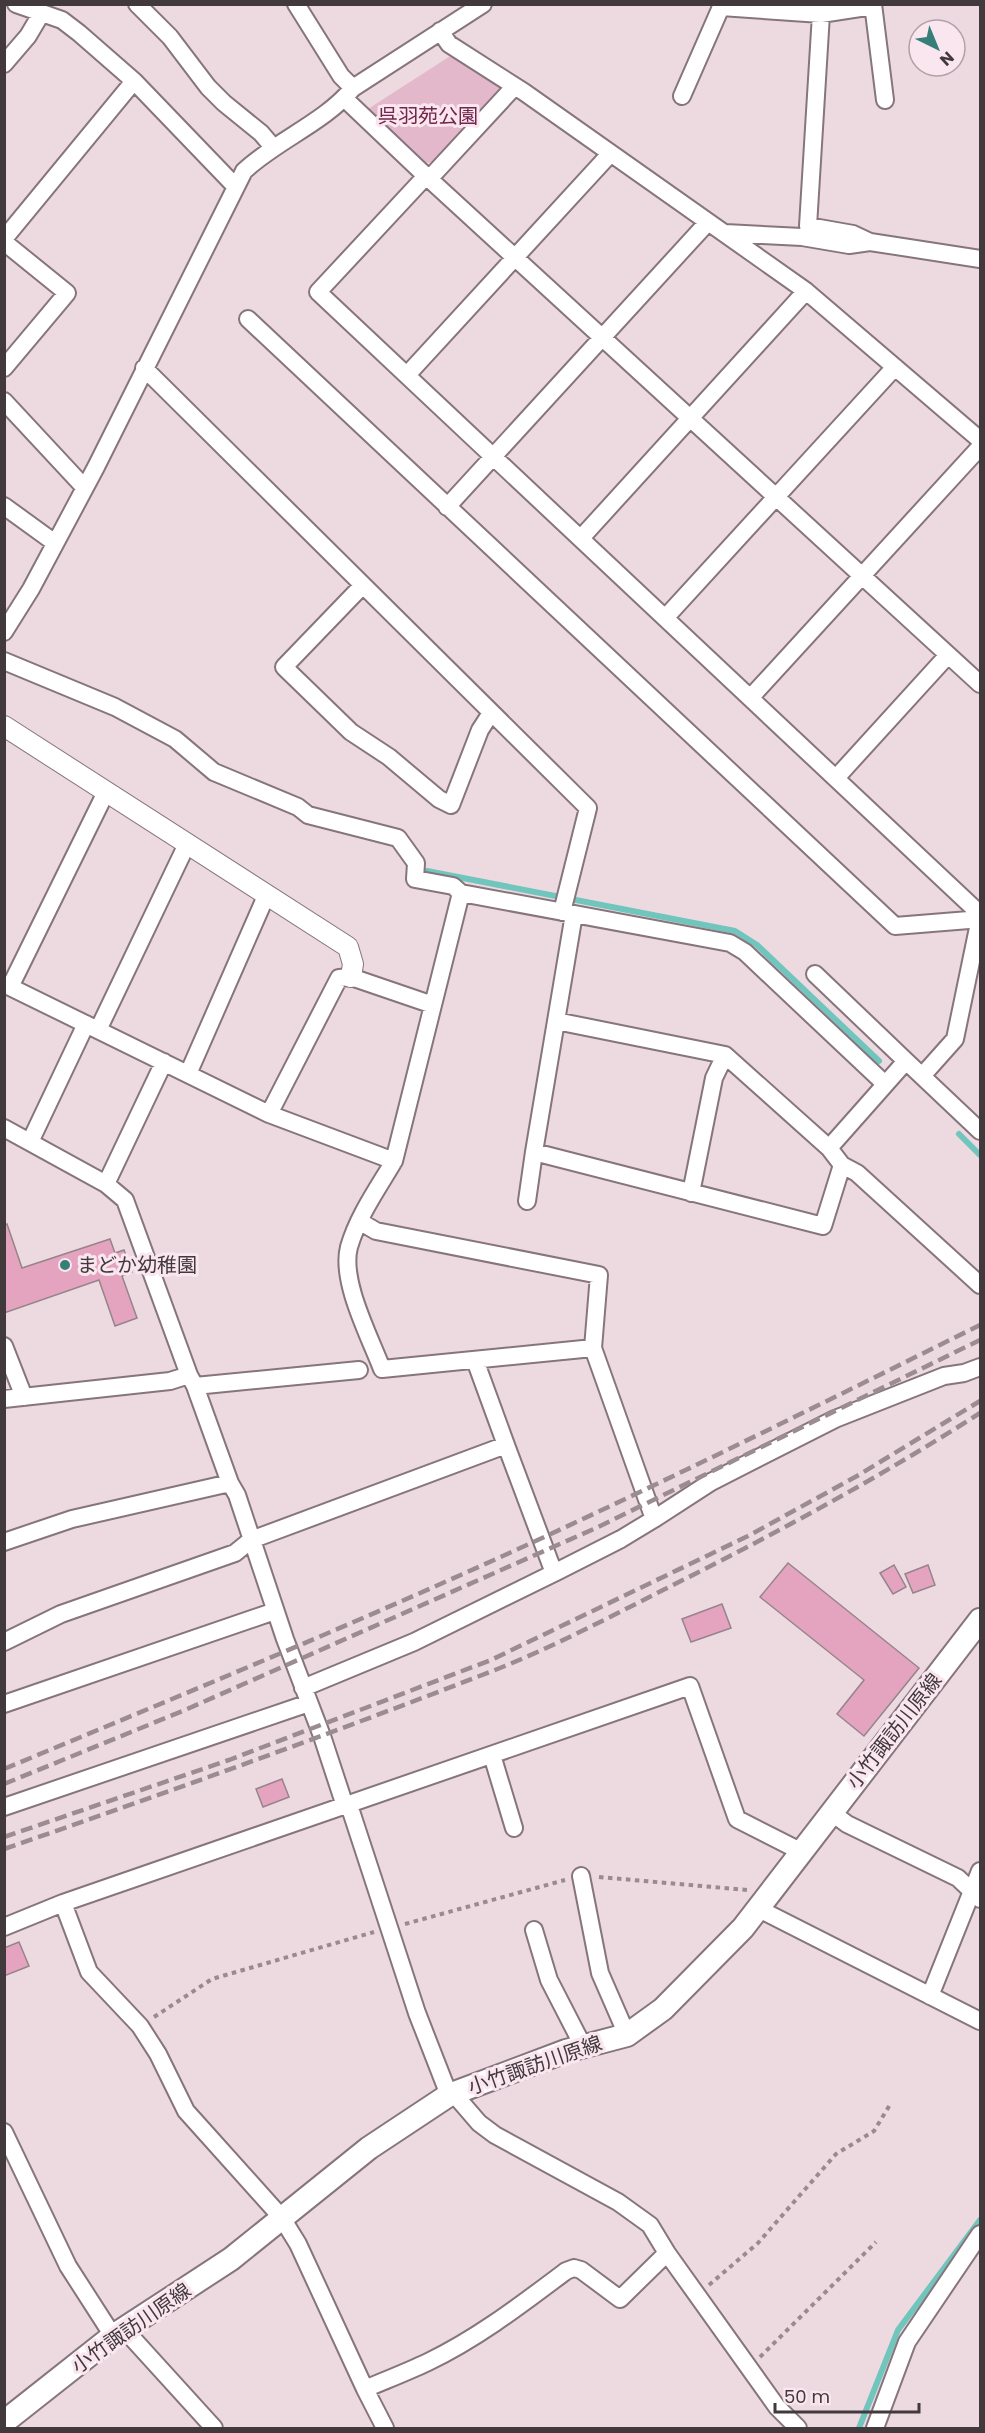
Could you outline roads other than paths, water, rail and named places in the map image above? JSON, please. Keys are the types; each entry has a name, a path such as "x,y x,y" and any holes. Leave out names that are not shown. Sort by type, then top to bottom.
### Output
{"main road":[{"name":"小竹諏訪川原線","path":"5,2419 118,2333 231,2259 369,2148 451,2095 583,2046 627,2035 663,2009 742,1928 981,1620"}],"street":[{"path":"16,4 62,20 134,81 236,186"},
{"path":"136,4 170,36 208,87 261,133 273,147"},
{"path":"296,4 341,76 349,93 428,177 981,684"},
{"path":"4,632 56,543 244,171 273,147 349,93 483,4"},
{"path":"682,96 720,6 821,14 873,5 885,100"},
{"path":"4,64 28,36 41,14"},
{"path":"821,14 808,226 853,234 870,242 981,259"},
{"path":"440,31 449,44 514,86 806,291 981,440"},
{"path":"4,368 67,293 4,240 134,81"},
{"path":"514,86 318,292 666,617 981,916"},
{"path":"407,375 610,154"},
{"path":"447,507 708,222"},
{"path":"725,233 802,237 849,245 870,242"},
{"path":"581,538 806,291"},
{"path":"248,318 895,926 969,920 981,916"},
{"path":"144,368 588,808 567,905 556,1021 527,1201"},
{"path":"666,617 896,368"},
{"path":"4,401 84,487"},
{"path":"751,697 981,447"},
{"path":"4,506 56,543"},
{"path":"363,585 284,667 351,732 389,758 439,799 451,805 480,730 491,712"},
{"path":"836,778 948,655"},
{"path":"4,661 115,707 175,739 214,772 298,807 308,815 398,838 416,863 416,879 453,886 461,893 567,905 730,943 745,952 885,1084"},
{"path":"4,726 348,947 353,964 351,978"},
{"path":"106,792 6,986 269,1114 394,1161"},
{"path":"30,1142 187,844"},
{"path":"461,893 394,1161 359,1221 349,1249 348,1269 354,1294 382,1369 593,1348"},
{"path":"188,1074 266,896"},
{"path":"922,1076 956,1039 981,916"},
{"path":"815,974 981,1131"},
{"path":"269,1114 339,978 351,978 433,1005"},
{"path":"556,1021 725,1055 829,1148 842,1165 856,1173 981,1285"},
{"path":"691,1193 714,1078 725,1055"},
{"path":"829,1148 906,1061"},
{"path":"106,1184 164,1062"},
{"path":"6,1131 106,1184 125,1200 230,1483 237,1495 275,1611 390,1928 417,2013 451,2095 479,2123 495,2134 641,2217 657,2234 667,2253 777,2407 797,2428"},
{"path":"534,1152 823,1226 842,1165"},
{"path":"359,1221 376,1231 599,1275 593,1348 654,1519"},
{"path":"4,1346 24,1397"},
{"path":"475,1360 554,1573"},
{"path":"4,1807 306,1695 621,1539 711,1482 835,1419 944,1376 964,1373 981,1367"},
{"path":"4,1399 170,1381 359,1370"},
{"path":"4,1642 61,1614 235,1553 251,1540 506,1445"},
{"path":"4,1542 72,1519 230,1483"},
{"path":"4,1704 275,1611"},
{"path":"4,1927 63,1904 690,1686 737,1819 802,1852"},
{"path":"492,1755 514,1828"},
{"path":"831,1812 848,1824 958,1878 976,1896"},
{"path":"930,1996 976,1896 981,1871"},
{"path":"581,1876 600,1973 627,2035"},
{"path":"763,1901 930,1996 981,2021"},
{"path":"63,1904 88,1972 140,2026 158,2054 186,2110 282,2218 298,2244 364,2390 385,2428"},
{"path":"534,1930 549,1980 583,2046"},
{"path":"4,2132 68,2266 118,2333 214,2428"},
{"path":"875,2428 907,2342 981,2234"},
{"path":"364,2390 428,2362 463,2343 498,2321 566,2271 574,2268 581,2270 620,2299 667,2253"}],"waterway":[{"path":"427,871 735,931 757,945 879,1061"},
{"path":"959,1134 980,1155"},
{"path":"859,2428 898,2330 980,2220"}],"railway":[{"path":"4,1769 318,1637 505,1555 684,1471 980,1325"},
{"path":"4,1784 185,1710 596,1528 980,1340"},
{"path":"4,1837 229,1760 491,1660 748,1536 857,1476 980,1401"},
{"path":"4,1849 312,1739 538,1652 785,1527 864,1483 980,1413"}],"place":[{"name":"まどか幼稚園","path":"65,1265"}],"park label":[{"name":"呉羽苑公園","path":"428,116"}]}
